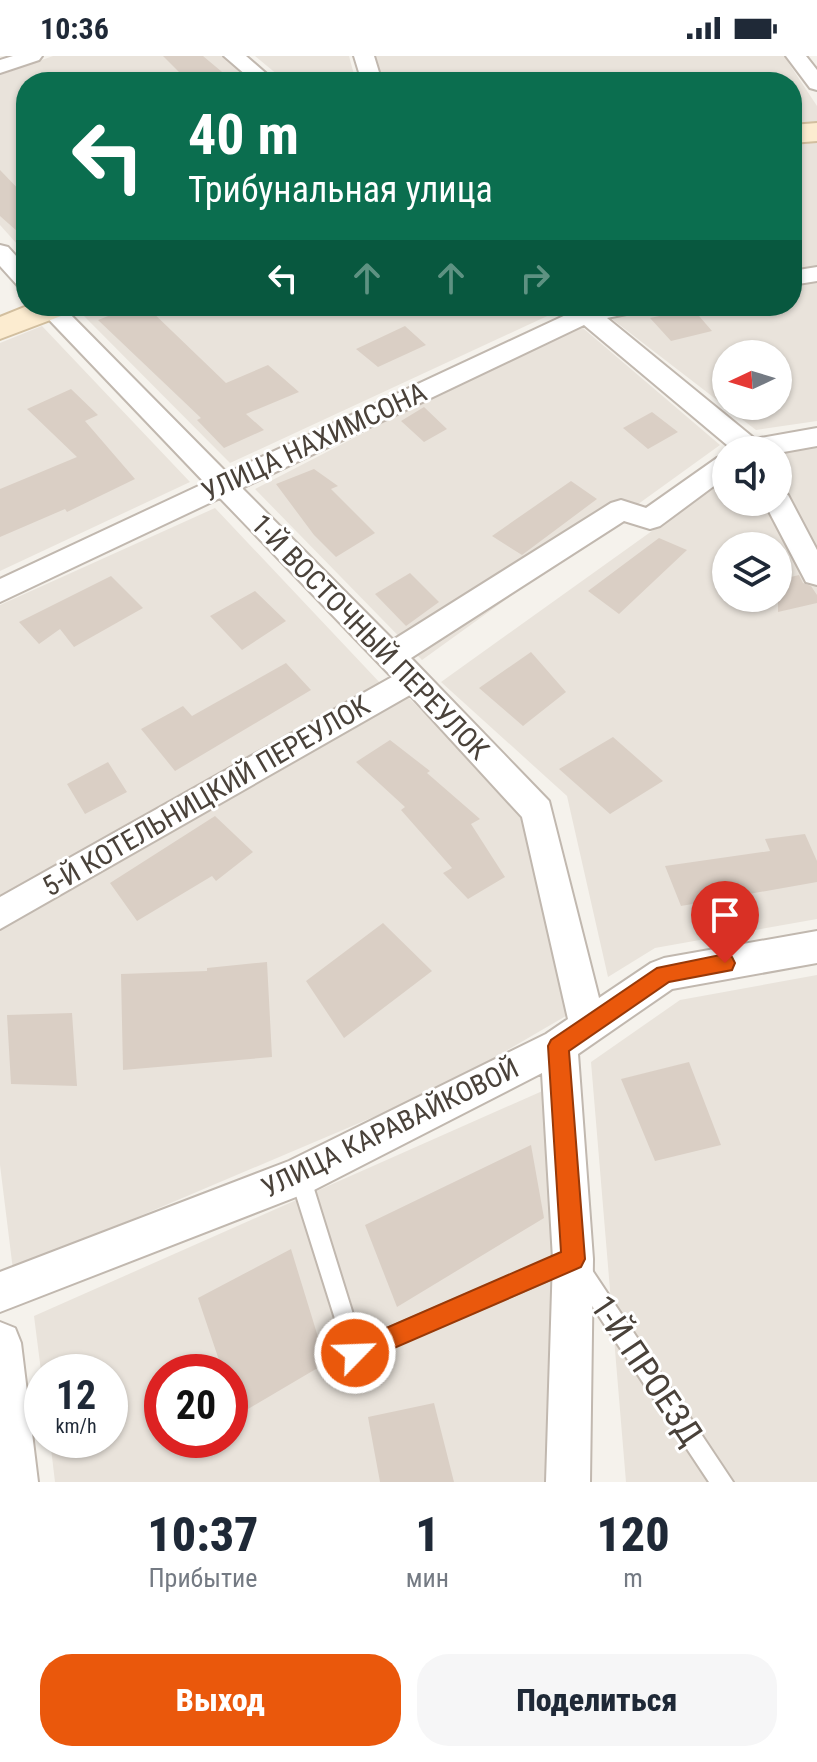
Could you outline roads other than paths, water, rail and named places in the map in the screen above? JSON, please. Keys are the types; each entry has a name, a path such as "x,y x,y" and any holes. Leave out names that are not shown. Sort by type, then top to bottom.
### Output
{"main road":[{"path":"0,329 31,316"}],"street":[{"path":"0,67 32,56"},
{"path":"234,56 254,72"},
{"path":"796,56 817,84"},
{"path":"0,252 16,270"},
{"name":"1-Й ВОСТОЧНЫЙ ПЕРЕУЛОК","path":"61,316 537,811 573,1036 573,1259 568,1482"},
{"name":"УЛИЦА НАХИМСОНА","path":"0,591 570,316"},
{"path":"589,316 733,436"},
{"path":"792,441 817,437"},
{"name":"5-Й КОТЕЛЬНИЦКИЙ ПЕРЕУЛОК","path":"0,914 401,667 621,510 650,519 712,474"},
{"path":"785,516 816,575"},
{"name":"УЛИЦА КАРАВАЙКОВОЙ","path":"0,1292 300,1176 573,1036 664,974 817,947"},
{"path":"0,1343 16,1482"}],"lane":[{"path":"300,1176 355,1353 573,1259"},
{"name":"1-Й ПРОЕЗД","path":"573,1259 722,1482"}]}
